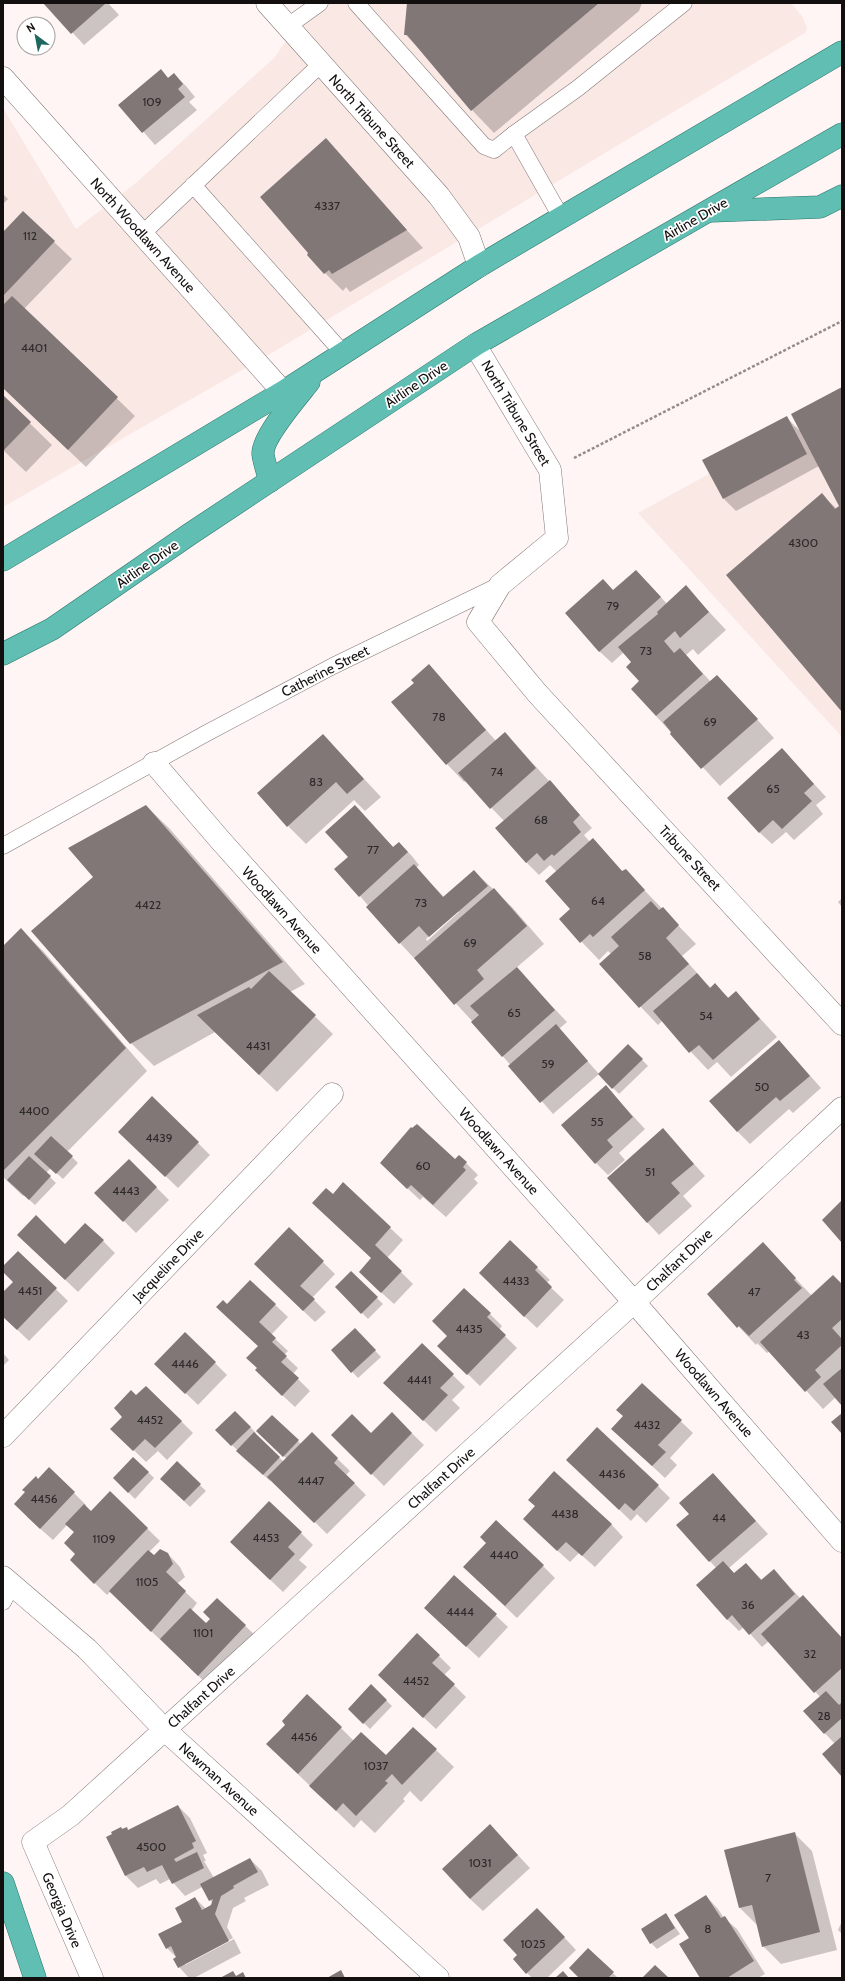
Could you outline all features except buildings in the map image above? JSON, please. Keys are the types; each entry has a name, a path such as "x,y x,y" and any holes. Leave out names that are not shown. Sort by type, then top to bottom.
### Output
{"highway":[{"path":"3,560 283,392 478,266 842,52"},
{"name":"Airline Drive","path":"3,654 52,629 190,534 475,345 842,134"},
{"path":"708,211 820,207 842,196"},
{"path":"270,481 263,453 271,432 322,367"},
{"path":"3,1883 35,1978"}],"street":[{"name":"North Tribune Street","path":"267,3 439,196 468,236 478,266"},
{"name":"North Woodlawn Avenue","path":"3,78 283,392"},
{"name":"North Tribune Street","path":"475,345 550,470 557,538 500,585 478,622 537,693"},
{"name":"Tribune Street","path":"537,693 842,1024"},
{"name":"Woodlawn Avenue","path":"154,763 220,841 634,1302 842,1541"},
{"name":"Jacqueline Drive","path":"3,1436 332,1094"},
{"name":"Chalfant Drive","path":"33,1842 71,1816 634,1302 842,1108"},
{"name":"Newman Avenue","path":"6,1588 88,1649 165,1730 438,1978"},
{"name":"Georgia Drive","path":"33,1842 92,1978"}],"lane":[{"path":"288,26 320,3"},
{"path":"356,3 484,146 494,150 578,88 684,3"},
{"path":"142,234 321,64"},
{"path":"514,134 561,217"},
{"path":"193,185 343,353"},
{"name":"Catherine Street","path":"3,846 333,666 500,585"}],"path":[{"path":"550,470 842,321"}],"shaded area":[{"path":"313,3 791,3 802,16 807,28 806,32 795,39 275,351 3,507 3,108 76,229 137,182 274,58"},
{"path":"842,401 842,737 638,513"}]}
